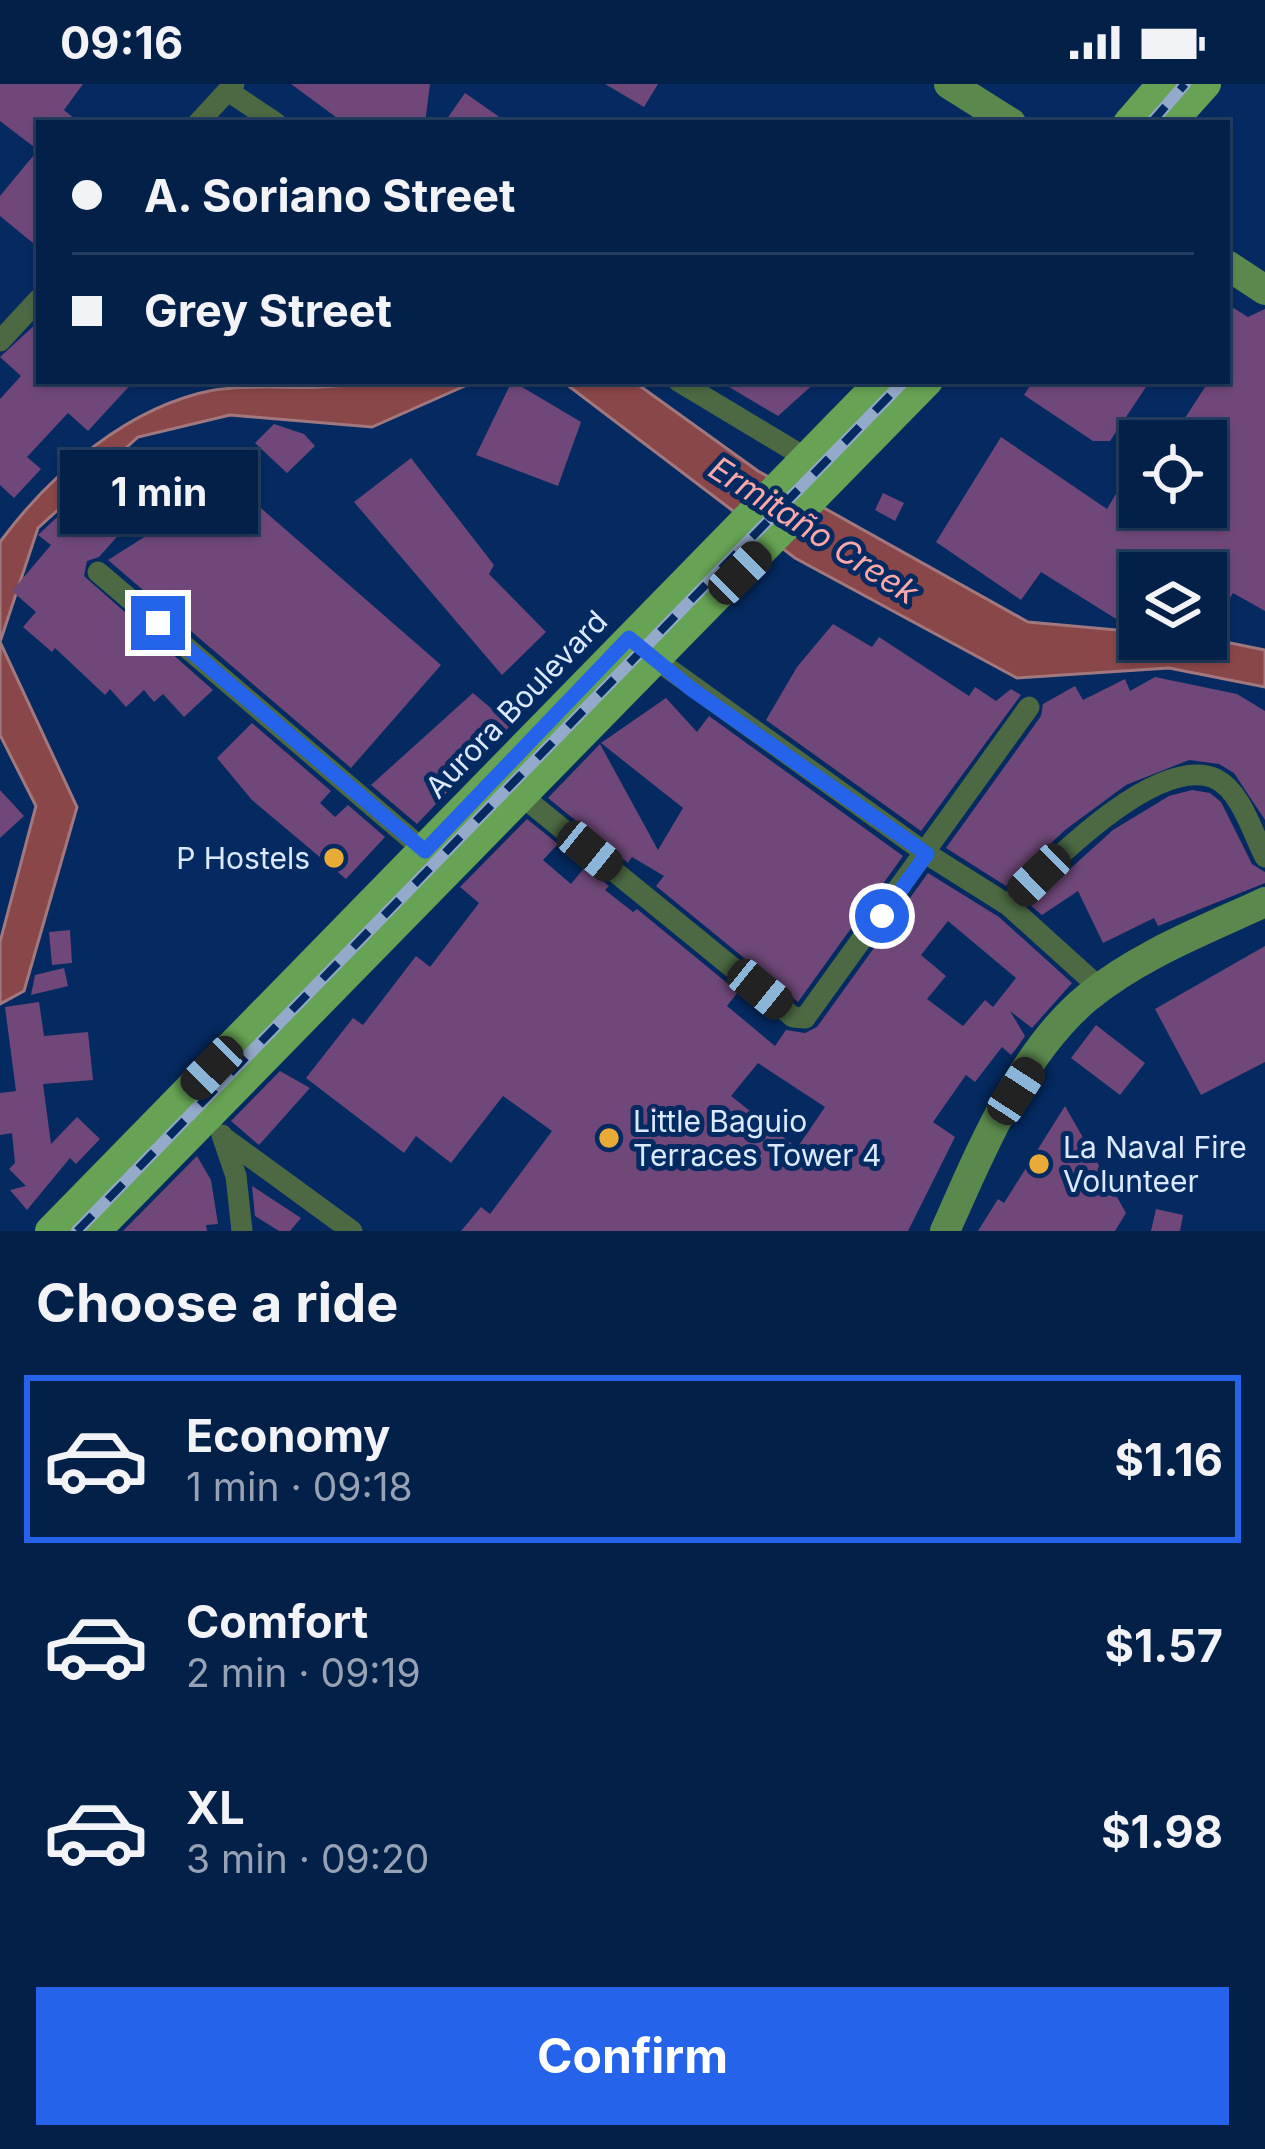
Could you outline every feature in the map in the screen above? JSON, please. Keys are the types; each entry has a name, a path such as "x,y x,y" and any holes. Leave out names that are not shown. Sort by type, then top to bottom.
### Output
{"main road":[{"path":"949,84 1006,120"},
{"path":"1131,120 1162,84"},
{"path":"1174,120 1206,84"},
{"path":"1230,267 1265,290"},
{"name":"Aurora Boulevard","path":"50,1231 878,384"},
{"path":"96,1231 214,1128 354,968 925,384"},
{"path":"945,1231 1011,1099 1051,1038 1101,989 1156,953 1265,902"},
{"path":"330,947 354,968"}],"street":[{"path":"202,120 231,87 272,120"},
{"path":"0,341 36,301"},
{"path":"682,384 797,467"},
{"path":"98,572 425,851"},
{"path":"629,638 653,660 927,854 1008,905 1101,989"},
{"path":"522,796 793,1017 805,1018 1029,707"},
{"path":"1008,905 1101,815 1194,774 1216,780 1232,792 1265,857"},
{"path":"182,1098 214,1128 352,1231"},
{"path":"214,1128 236,1176 242,1231"},
{"path":"236,1176 283,1176"}],"water":[{"path":"469,384 372,427 230,415 138,437 38,528 0,642 0,542 43,491 122,427 182,398 214,390"},
{"name":"Ermitaño Creek","path":"566,384 637,384 758,471 1028,622 1119,630 1119,660 1227,660 1227,642 1265,650 1265,687 1169,668 1017,678 795,558"},
{"path":"0,642 77,807 24,991 0,1004 0,942 36,806 0,735"}],"building":[{"path":"0,84 83,84 64,110 76,120 36,120 36,148 0,121"},
{"path":"291,84 430,84 425,120 340,120"},
{"path":"605,84 658,84 644,107"},
{"path":"465,93 504,120 446,120"},
{"path":"36,152 36,246 0,216 0,196"},
{"path":"1230,306 1248,317 1265,309 1265,611 1233,593 1227,603 1227,552 1119,552 1119,621 1041,572 1021,600 936,542 1001,437 1107,509 1117,492 1119,528 1227,528 1227,420 1184,420 1207,384 1230,384"},
{"path":"36,324 36,384 131,384 88,431 68,413 27,457 41,469 14,498 0,485 0,399 21,376 0,357"},
{"path":"511,384 581,422 558,486 476,455"},
{"path":"724,384 814,384 778,416"},
{"path":"1031,384 1148,384 1124,420 1119,420 1110,441 1093,441 1024,395"},
{"path":"274,424 304,434 315,446 287,473 255,443"},
{"path":"124,455 157,492 99,557 87,561 84,576 213,690 184,717 163,694 154,702 144,690 126,707 110,689 105,695 55,648 52,652 23,627 36,612 12,591 51,545 38,535"},
{"path":"411,458 494,565 489,574 546,632 502,675 354,502"},
{"path":"231,482 441,665 351,768 108,560"},
{"path":"883,493 904,503 895,521 875,510"},
{"path":"833,624 872,647 879,637 969,696 975,687 996,701 1011,689 1021,695 921,831 766,720 797,667"},
{"path":"1155,677 1237,694 1265,711 1265,820 1234,773 1219,764 1189,760 1126,785 1065,830 1006,886 946,848 1041,716 1043,704 1075,686 1083,700 1125,679 1130,691"},
{"path":"473,693 511,725 417,824 371,785"},
{"path":"666,698 697,732 709,716 903,856 798,1002 656,886 664,876 632,857 628,863 548,798 600,744 658,850 683,808 601,743"},
{"path":"252,723 331,791 320,803 335,817 348,805 385,837 346,879 252,800 217,758"},
{"path":"0,790 24,816 0,838"},
{"path":"1192,790 1210,793 1221,802 1252,864 1265,872 1265,883 1158,926 1154,918 1103,943 1078,891 1042,915 1030,905 1113,830 1169,796"},
{"path":"527,819 558,844 543,860 571,884 585,867 609,886 605,890 633,912 637,909 738,992 727,1006 775,1046 786,1030 805,1033 817,1027 928,873 999,917 1072,983 1032,1028 1010,1011 1025,1036 1016,1049 1011,1055 1002,1047 975,1082 966,1075 933,1122 955,1137 908,1231 461,1231 481,1207 490,1214 552,1131 503,1096 451,1163 416,1136 404,1153 306,1078 353,1018 363,1025 416,956 430,967 479,903 460,887","holes":["948,921 1016,978 993,1007 985,1000 963,1026 927,999 946,976 921,955","758,1063 825,1107 797,1148 731,1096"]},
{"path":"70,930 72,963 52,965 49,932"},
{"path":"1265,946 1265,1062 1201,1095 1155,1009"},
{"path":"64,968 68,986 31,995 35,975"},
{"path":"39,1002 44,1036 88,1032 93,1080 43,1084 51,1144 77,1117 100,1139 76,1164 70,1158 27,1210 10,1190 26,1186 9,1169 15,1163 12,1133 0,1135 0,1093 16,1091 5,1007"},
{"path":"1096,1025 1145,1063 1120,1095 1071,1058"},
{"path":"280,1071 310,1088 259,1145 231,1121"},
{"path":"1065,1106 1126,1213 1115,1231 978,1231 998,1199 1004,1203"},
{"path":"197,1156 211,1180 218,1224 206,1225 207,1231 123,1231"},
{"path":"252,1186 301,1218 290,1231 279,1231 255,1216"},
{"path":"1156,1209 1183,1215 1180,1231 1151,1231"}],"railway":[{"path":"1154,120 1185,84"},
{"path":"77,1231 901,384"}],"place":[{"name":"P Hostels","path":"334,858"},
{"name":"Little Baguio Terraces Tower 4","path":"609,1138"},
{"name":"La Naval Fire Volunteer","path":"1039,1164"}],"route":[{"path":"158,623 425,851 629,638 690,688 927,854 882,916"}]}
